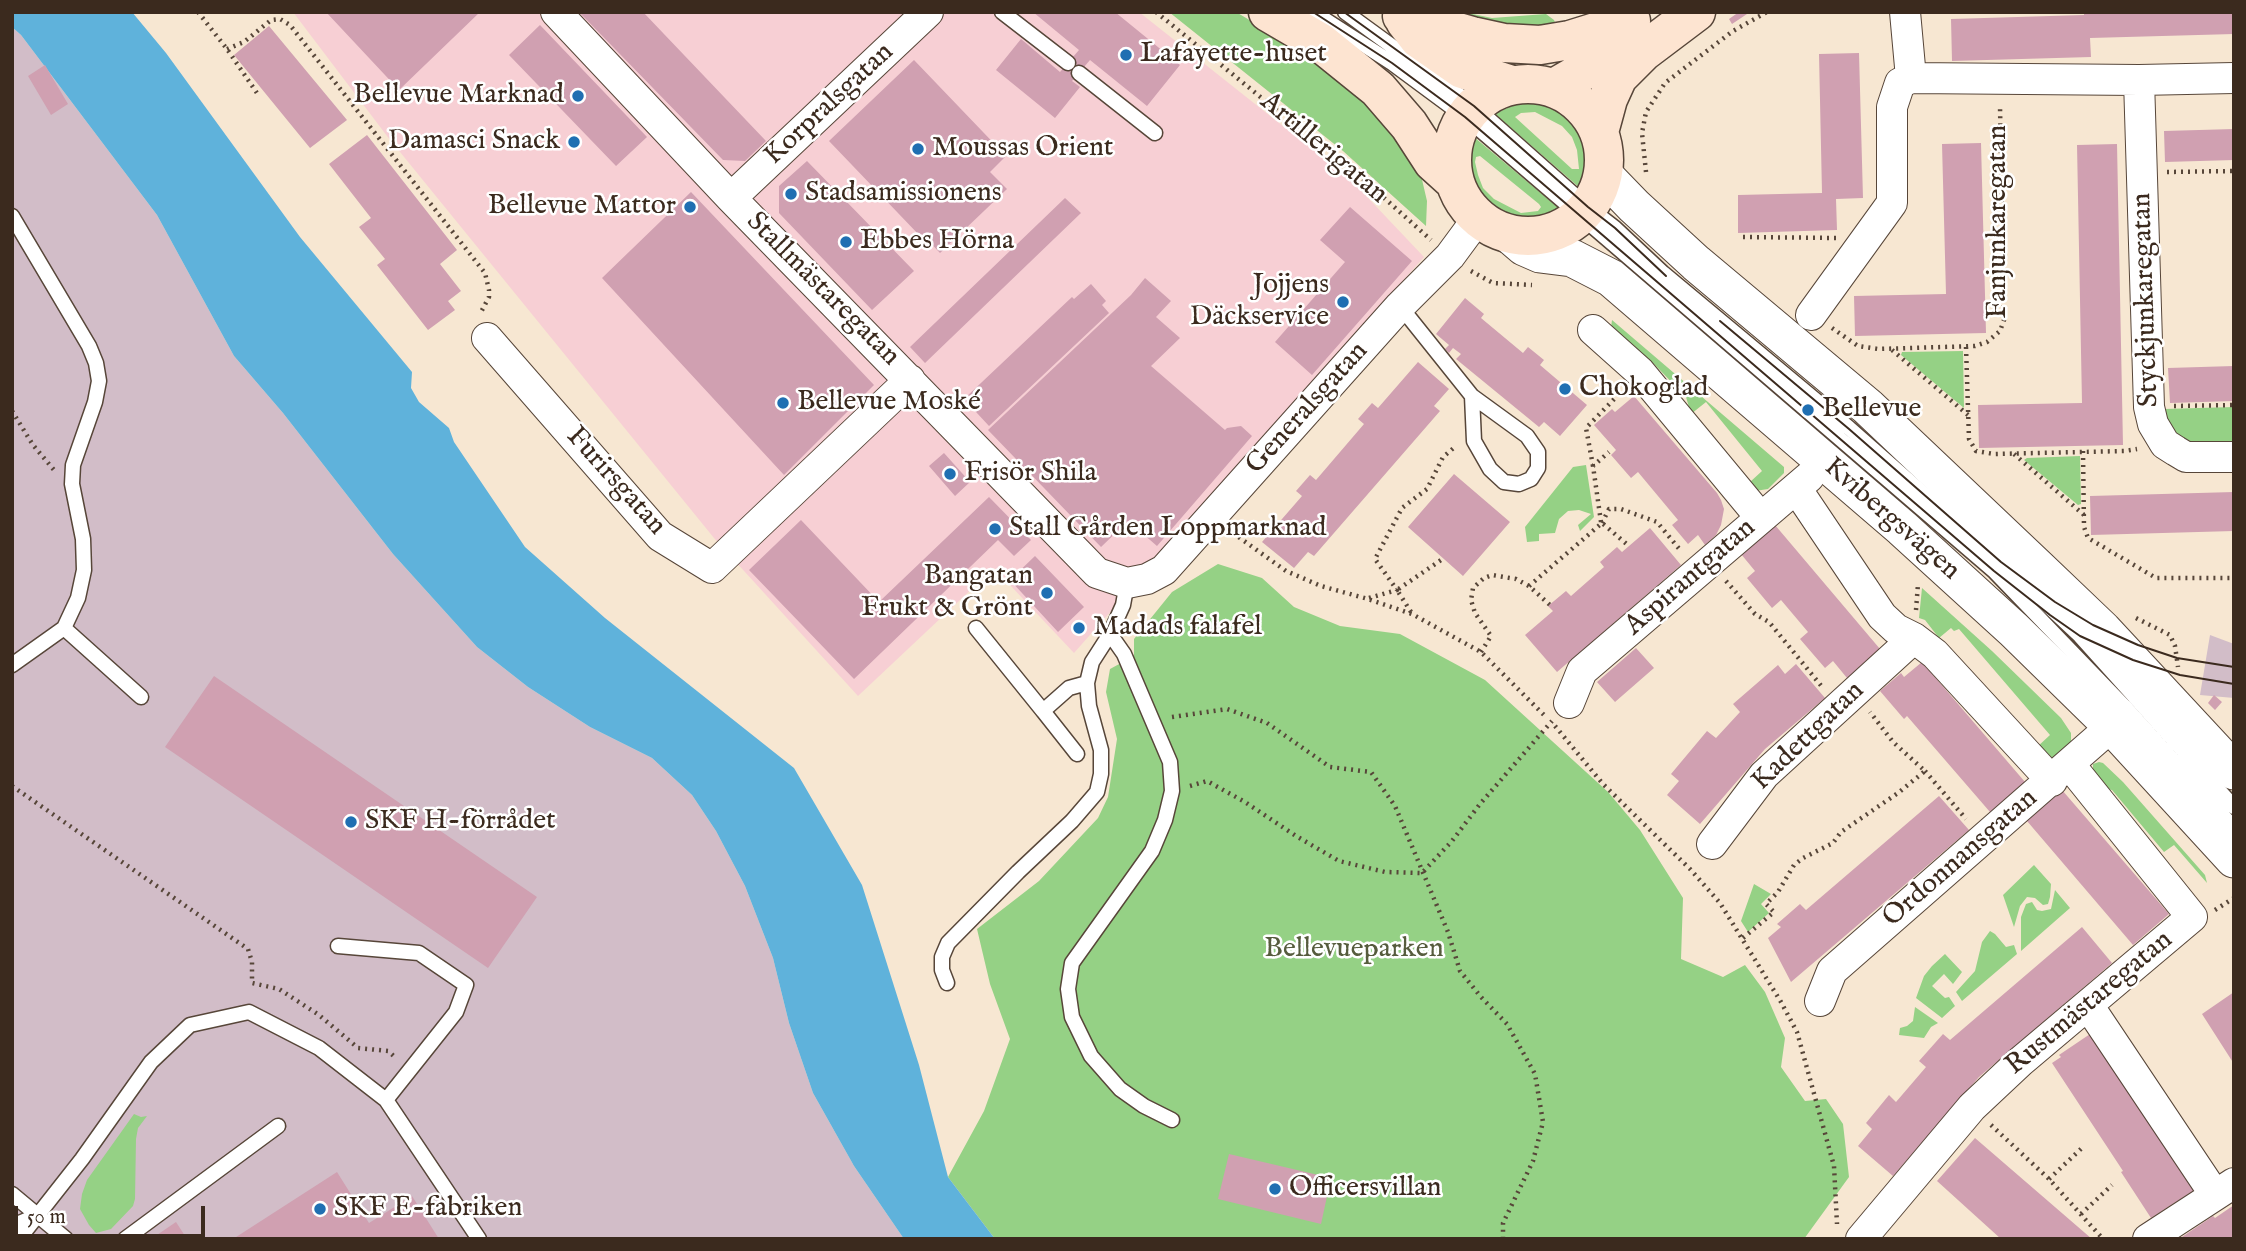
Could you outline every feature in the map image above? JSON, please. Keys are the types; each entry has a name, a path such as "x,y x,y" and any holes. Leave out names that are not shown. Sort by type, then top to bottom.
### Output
{"main road":[{"path":"1268,12 1321,43 1378,89 1409,125 1433,162 1454,181"},
{"path":"1599,132 1608,99 1618,77 1643,52 1696,12"},
{"path":"1399,14 1419,38 1462,69 1511,85"},
{"path":"1399,14 1493,41 1540,45 1570,40 1637,16"},
{"path":"1554,88 1582,72 1637,16"},
{"path":"1533,83 1568,95 1581,105 1599,132 1604,157 1590,199 1562,228 1542,235 1494,227 1463,202 1454,181 1452,148 1457,131 1469,111 1495,91 1511,85 1533,83"}],"street":[{"name":"Stallmästaregatan","path":"556,12 731,198 1097,573 1127,583"},
{"name":"Korpralsgatan","path":"731,198 928,12"},
{"path":"1905,12 1911,78"},
{"path":"1811,315 1892,203 1892,107 1900,83 1911,78 2234,78"},
{"name":"Styckjunkaregatan","path":"2140,80 2148,407 2153,424 2165,444 2186,457 2234,457"},
{"path":"1590,199 1634,206 1696,263 1878,417 2103,630 2234,771"},
{"name":"Generalsgatan","path":"1127,583 1147,579 1164,570 1400,306 1450,256 1494,227"},
{"name":"Kvibergsvägen","path":"1494,227 1540,254 1572,258 1611,278 1964,584 2112,726 2234,859"},
{"path":"1592,330 1640,372 1761,518"},
{"name":"Furirsgatan","path":"487,338 660,536 712,568 910,380"},
{"name":"Aspirantgatan","path":"1560,712 1582,671 1796,488 1823,461"},
{"name":"Rustmästaregatan","path":"1796,488 1882,616 1896,629 1914,638 1935,654 2061,773 2192,917 2020,1062 1972,1107 1849,1233"},
{"name":"Kadettgatan","path":"1712,844 1764,775 1914,638"},
{"name":"Ordonnansgatan","path":"1820,1000 1832,971 2112,726"},
{"path":"2088,1005 2224,1189 2148,1239"}],"lane":[{"path":"1002,12 1155,133"},
{"path":"1313,12 1469,111"},
{"path":"1345,12 1469,111 1590,199 1841,438 1994,571 2124,706 2234,828"},
{"path":"1590,199 1615,228 1673,282 1849,428 2001,562 2080,636 2234,807"},
{"path":"12,216 89,346 99,381 95,402 73,465 72,484 83,539 84,570 79,598 64,628 12,665"},
{"path":"1400,306 1472,396 1527,436 1538,452 1538,468 1531,480 1519,484 1504,482 1490,469 1474,441 1472,396"},
{"path":"947,983 942,970 942,957 948,943 1073,821 1097,792 1101,774 1101,750 1089,706 1087,683 1092,662 1110,634 1123,605 1127,583"},
{"path":"64,628 141,697"},
{"path":"976,628 1077,754"},
{"path":"1110,634 1124,654 1170,761 1172,791 1165,820 1152,851 1072,963 1068,989 1072,1017 1091,1056 1121,1088 1144,1105 1172,1120"},
{"path":"1043,711 1069,688 1087,683"},
{"path":"338,946 418,953 466,985 456,1012 386,1100"},
{"path":"19,1239 82,1159 151,1062 190,1025 248,1012 319,1048 386,1100 479,1239"},
{"path":"125,1239 278,1126"},
{"path":"12,1194 66,1239"},
{"path":"12,1226 37,1215"}],"path":[{"path":"198,12 259,96"},
{"name":"Artillerigatan","path":"1156,12 1279,112 1333,152 1424,234"},
{"path":"1634,206 1650,188 1644,166 1642,132 1646,112 1654,98 1665,83 1679,71 1734,31 1766,12"},
{"path":"227,49 244,42 271,20 280,19 290,25 485,273 489,297 478,320 479,327 487,338"},
{"name":"Fanjunkaregatan","path":"1811,315 1858,346 1892,349 1966,347 1982,344 2003,327 2000,77"},
{"path":"2142,172 2234,172"},
{"path":"1743,237 1864,241"},
{"path":"1477,276 1493,284 1538,285"},
{"path":"1966,347 1969,439 1976,451 1986,454 2125,451 2165,444"},
{"path":"1892,349 1968,415"},
{"path":"1629,546 1602,523 1586,428 1640,372"},
{"path":"2148,407 2234,405"},
{"path":"12,411 57,474 72,484"},
{"path":"1412,614 1375,559 1402,508 1427,489 1443,457 1455,446 1474,441"},
{"path":"2083,451 2084,527 2088,538 2156,578 2234,578"},
{"path":"1593,467 1609,452"},
{"path":"2014,453 2084,515"},
{"path":"1529,586 1602,523 1609,509 1621,509 1657,522 1682,552"},
{"path":"1211,516 1286,571 1321,586 1412,614 1481,652 1560,712 1604,783 1720,902 1797,1032 1834,1166 1849,1233"},
{"path":"1368,599 1397,590 1444,558"},
{"path":"1711,561 1755,614 1769,622 1925,771 1983,840"},
{"path":"1914,638 1918,573"},
{"path":"1481,652 1491,636 1475,613 1471,600 1472,588 1484,578 1492,575 1516,579 1529,586 1549,605"},
{"path":"1153,720 1227,709 1267,723 1330,767 1371,772 1395,806 1448,932 1460,971 1507,1024 1535,1074 1543,1122 1533,1161 1503,1223 1503,1239"},
{"path":"1172,791 1207,781 1339,861 1385,872 1423,873 1560,712"},
{"path":"1743,938 1774,912 1766,904 1778,892 1794,865 1802,858 1833,843 1841,832 1925,771"},
{"path":"12,786 248,949 252,983 279,989 319,1015 358,1048 388,1051 410,1070"},
{"path":"1972,1107 2049,1179 2103,1239"},
{"path":"2049,1179 2083,1147"},
{"path":"2081,1214 2112,1185"}],"shaded area":[{"path":"293,12 1139,12 1351,180 1424,257 1074,653 994,568 858,696 714,538 387,136"},
{"path":"12,27 21,35 157,215 234,356 283,413 393,554 477,647 528,687 590,727 652,758 692,795 716,831 745,886 773,958 789,1023 813,1093 854,1166 904,1239 12,1239"},
{"path":"2210,635 2234,644 2234,698 2200,695"}],"green space":[{"path":"1169,12 1236,12 1327,66 1367,100 1420,171 1427,201 1426,226 1343,151"},
{"path":"1428,12 1463,12 1492,18 1546,14 1554,20 1559,32 1543,35"},
{"path":"1531,103 1549,107 1563,115 1575,128 1583,142 1587,159 1581,189 1495,114 1513,105","holes":["1535,112 1562,126 1572,137 1577,150 1579,169 1572,169 1515,117 1521,113"]},
{"path":"1474,137 1561,210 1543,220 1525,222 1507,218 1493,210 1480,198 1472,184 1468,167 1469,150","holes":["1480,156 1541,207 1538,211 1521,213 1494,199 1483,188 1476,157"]},
{"path":"1612,320 1784,467 1784,473 1768,489 1755,491 1750,482 1762,471 1706,402 1691,414 1686,397 1653,363 1610,335"},
{"path":"1963,351 1964,408 1901,355 1902,352"},
{"path":"2234,407 2234,445 2197,444 2181,437 2168,425 2164,409"},
{"path":"2080,456 2081,504 2078,505 2024,460 2027,458"},
{"path":"1586,465 1594,517 1580,531 1578,525 1591,514 1579,510 1568,511 1559,519 1555,533 1539,534 1539,541 1527,542 1525,527 1573,467"},
{"name":"Bellevueparken","path":"1218,564 1262,578 1294,607 1340,626 1400,634 1485,680 1608,792 1640,830 1683,898 1681,959 1723,977 1745,965 1765,992 1785,1038 1781,1067 1805,1101 1826,1099 1843,1124 1849,1177 1804,1239 995,1239 948,1177 984,1111 1010,1039 990,984 977,929 1039,881 1098,818 1108,797 1117,739 1106,692 1110,669 1134,656 1134,639 1172,592"},
{"path":"1922,588 2061,718 2071,733 2071,746 2054,759 2036,748 2050,735 1959,629 1954,631 1951,628 1939,638 1925,620 1919,618"},
{"path":"2099,762 2123,782 2205,875 2207,883 2174,845 2164,852 2112,790 2098,787 2093,764"},
{"path":"2034,865 2051,884 2048,904 2043,905 2035,898 2027,897 2020,906 2014,927 2003,895"},
{"path":"1754,884 1771,894 1761,904 1769,913 1748,932 1741,921"},
{"path":"2055,890 2070,908 2021,951 2021,917 2026,904 2032,902 2037,910 2042,911 2051,909"},
{"path":"1990,931 2006,947 2014,945 2017,954 1962,1001 1956,992 1975,971 1982,942"},
{"path":"1945,954 1962,972 1953,984 1944,974 1932,986 1945,998 1949,997 1955,1006 1942,1018 1916,998 1924,976"},
{"path":"1915,1007 1938,1023 1931,1027 1924,1038 1899,1035 1900,1028 1913,1021"},
{"path":"134,1114 147,1116 138,1128 136,1139 133,1206 111,1229 96,1233 80,1209 82,1194 87,1180"}],"water":[{"path":"12,12 132,12 166,53 300,237 412,372 411,388 419,402 449,428 454,442 525,547 605,618 794,768 862,885 919,1065 948,1177 995,1239 904,1239 854,1166 813,1093 789,1023 773,958 745,886 716,831 692,795 652,758 590,727 528,687 477,647 393,554 283,413 234,356 157,215 21,35 12,27"}],"building":[{"path":"326,12 480,12 399,90"},
{"path":"579,12 643,12 766,141 745,161 723,160"},
{"name":"Lafayette-huset","path":"1033,12 1115,12 1180,65 1147,106 1090,60 1072,81 1080,87 1055,118 996,70 1021,39 1060,72 1079,50"},
{"path":"1739,12 1750,12 1732,24 1729,19"},
{"path":"2084,12 2234,12 2234,34 2090,38 2091,57 1952,61 1951,19 2084,15"},
{"name":"Bellevue Marknad","path":"540,25 647,137 616,166 509,55"},
{"path":"269,26 347,120 310,148 234,55"},
{"path":"1859,53 1863,198 1836,199 1837,230 1738,233 1738,195 1822,193 1819,54"},
{"name":"Moussas Orient","path":"914,60 1006,156 990,172 1007,189 940,253 923,235 921,237 829,141"},
{"path":"45,65 68,104 51,115 28,76"},
{"path":"2234,129 2234,160 2165,162 2164,131"},
{"path":"367,135 457,250 440,264 461,291 448,301 455,310 428,330 377,265 385,259 359,227 371,218 329,164"},
{"path":"1981,143 1986,333 1855,336 1854,296 1946,294 1942,144"},
{"path":"2117,144 2123,445 1979,448 1978,405 2082,403 2077,145"},
{"name":"Ebbes Hörna","path":"807,161 914,271 872,310 779,213 779,186"},
{"path":"691,192 874,385 784,475 602,278"},
{"path":"1065,198 1081,213 925,363 910,347"},
{"name":"Jojjens Däckservice","path":"1350,207 1412,261 1312,375 1275,342 1345,262 1320,240"},
{"path":"1145,278 1171,301 1156,317 1180,338 1151,366 1225,430 1241,426 1252,436 1157,546 1128,521 1101,547 988,430 1131,295"},
{"path":"1091,284 1106,301 1102,305 1109,313 989,426 964,399 1072,297 1074,299"},
{"path":"1465,298 1484,314 1481,318 1523,353 1528,347 1544,360 1540,365 1587,405 1560,436 1544,422 1539,427 1456,359 1461,354 1453,348 1449,353 1445,349 1449,345 1436,334"},
{"path":"1418,362 1449,389 1434,406 1440,411 1314,556 1308,552 1294,568 1262,542 1302,496 1296,491 1310,475 1316,480 1364,424 1358,419 1372,403 1378,408"},
{"path":"2234,366 2234,401 2170,403 2168,368"},
{"path":"1634,396 1721,500 1724,509 1721,525 1716,535 1705,545 1698,535 1688,544 1672,525 1678,520 1638,472 1631,478 1611,455 1616,450 1594,425 1612,409 1615,412"},
{"name":"Frisör Shila","path":"944,453 970,482 955,496 929,466"},
{"path":"1454,474 1510,522 1463,576 1408,527"},
{"path":"2234,492 2234,531 2091,535 2090,496"},
{"path":"989,497 1031,540 1014,556 998,540 854,679 749,570 801,520 879,602"},
{"path":"1775,525 1880,649 1847,678 1833,661 1825,668 1800,639 1808,632 1781,600 1772,608 1747,578 1755,571 1741,554"},
{"path":"1650,528 1681,565 1557,672 1525,635 1553,611 1548,606 1566,591 1571,596 1604,567 1600,562 1617,547 1622,552"},
{"name":"Bangatan Frukt & Grönt","path":"1035,556 1084,607 1058,632 1010,580"},
{"path":"1636,648 1654,668 1615,702 1597,682"},
{"path":"1922,662 2025,782 1990,812 1907,716 1904,719 1880,691 1901,673 1904,677"},
{"path":"1796,664 1825,698 1765,749 1700,824 1667,795 1679,781 1671,774 1707,731 1716,738 1740,712 1733,704 1778,665 1785,674"},
{"name":"SKF H-förrådet","path":"214,676 537,897 488,968 165,747"},
{"path":"2214,695 2222,702 2215,710 2208,703"},
{"path":"2062,790 2169,914 2133,945 2027,821"},
{"path":"1939,796 1969,830 1791,982 1768,938 1781,927 1777,924 1800,904 1806,910"},
{"path":"2082,927 2112,963 1979,1077 1893,1176 1858,1146 1872,1129 1866,1123 1889,1095 1896,1102 1926,1067 1919,1061 1943,1034 1950,1040"},
{"path":"2234,992 2234,1064 2202,1014"},
{"path":"2096,1030 2199,1187 2151,1218 2052,1063 2061,1057 2059,1055"},
{"path":"1975,1138 2092,1239 2001,1239 1937,1181"},
{"name":"Officersvillan","path":"1229,1154 1331,1178 1321,1224 1218,1199"},
{"name":"SKF E-fabriken","path":"337,1172 369,1223 412,1196 439,1239 233,1239"},
{"path":"2234,1205 2234,1239 2179,1239 2213,1216 2215,1218"},
{"path":"176,1222 187,1239 151,1239"}],"tram line":[{"path":"1313,12 1392,63 1465,117 1994,571 2050,615 2080,636 2133,660 2180,675 2234,684"},
{"path":"1344,12 1474,106 1615,228 1666,276"},
{"path":"1720,321 2001,562 2055,602 2093,625 2138,645 2177,658 2234,667"}],"place":[{"name":"Lafayette-huset","path":"1126,55"},
{"name":"Bellevue Marknad","path":"578,96"},
{"name":"Damasci Snack","path":"574,142"},
{"name":"Moussas Orient","path":"918,149"},
{"name":"Stadsamissionens","path":"791,194"},
{"name":"Bellevue Mattor","path":"690,207"},
{"name":"Ebbes Hörna","path":"846,242"},
{"name":"Jojjens Däckservice","path":"1343,302"},
{"name":"Chokoglad","path":"1565,389"},
{"name":"Bellevue Moské","path":"783,403"},
{"name":"Bellevue","path":"1808,410"},
{"name":"Frisör Shila","path":"950,474"},
{"name":"Stall Gården Loppmarknad","path":"995,529"},
{"name":"Bangatan Frukt & Grönt","path":"1047,593"},
{"name":"Madads falafel","path":"1079,628"},
{"name":"SKF H-förrådet","path":"351,822"},
{"name":"Officersvillan","path":"1275,1189"},
{"name":"SKF E-fabriken","path":"320,1209"}]}
